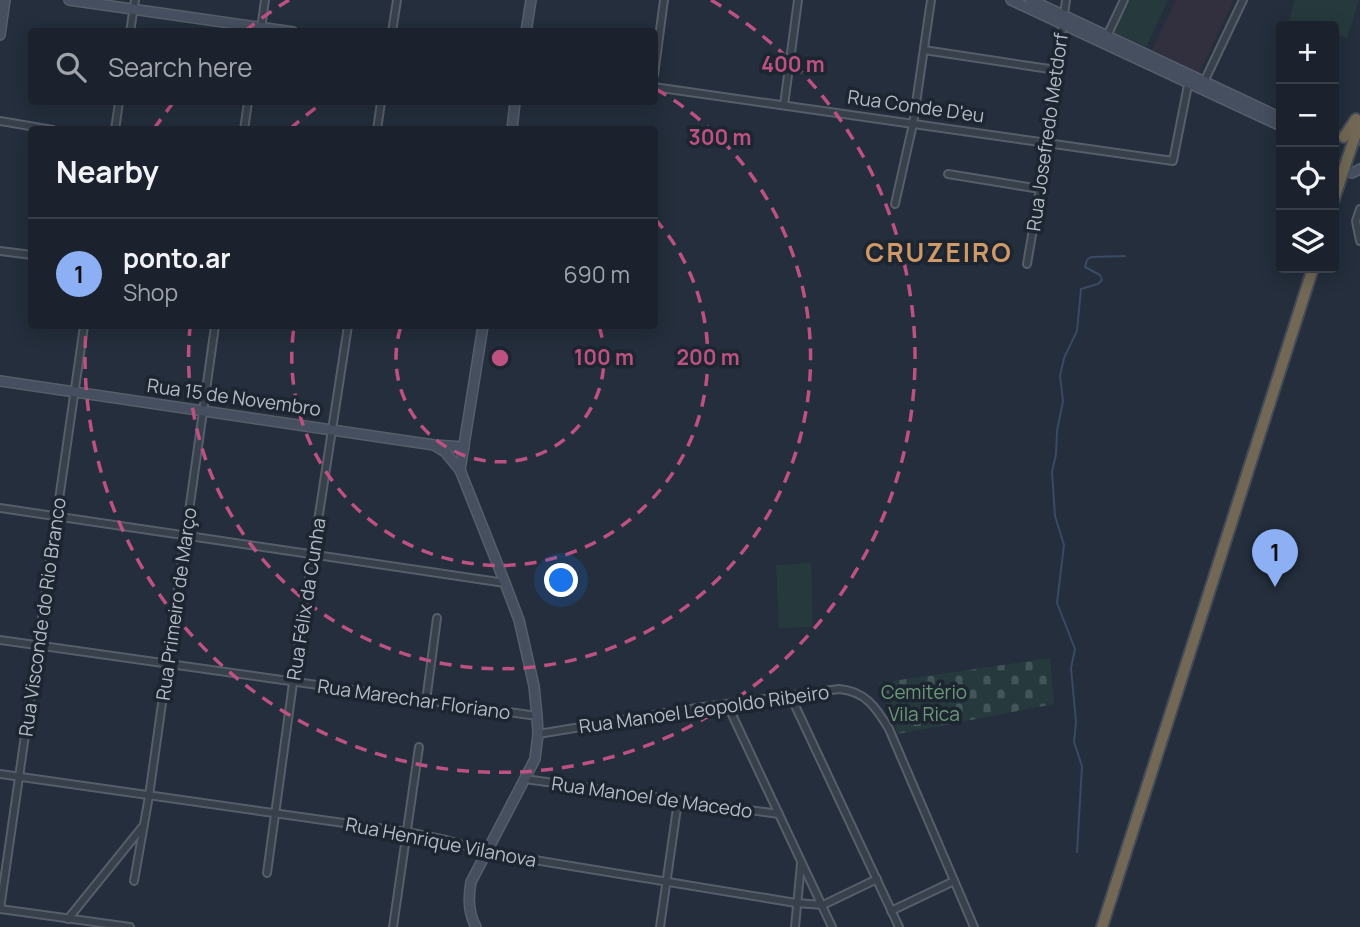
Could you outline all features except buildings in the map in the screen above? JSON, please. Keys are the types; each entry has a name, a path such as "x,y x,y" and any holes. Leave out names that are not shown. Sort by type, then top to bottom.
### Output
{"highway":[{"path":"1339,188 1347,170 1344,139 1360,114"},
{"path":"1344,139 1360,121"},
{"path":"1339,188 1347,170"},
{"path":"1102,927 1311,273"}],"main road":[{"path":"0,35 5,0"},
{"path":"69,0 134,4 256,28"},
{"path":"527,28 531,0"},
{"path":"1011,0 1107,36 1163,71 1189,78"},
{"path":"1031,0 1063,20 1189,78 1276,123"},
{"path":"1202,85 1276,116"},
{"path":"512,126 515,105"},
{"path":"460,470 483,329"},
{"name":"Rua 15 de Novembro","path":"0,381 435,445 464,447"},
{"path":"435,445 445,452 460,470 519,620 534,686 537,716 535,759 471,882 468,898 471,918 476,927"}],"street":[{"path":"261,28 265,0"},
{"path":"393,28 397,0"},
{"path":"658,45 664,0"},
{"path":"784,105 798,0"},
{"path":"894,204 912,124 931,0"},
{"name":"Rua Josefredo Metdorf","path":"1027,264 1066,0"},
{"path":"1107,36 1124,0"},
{"path":"1202,85 1244,0"},
{"path":"131,28 134,4"},
{"path":"924,50 1056,70"},
{"name":"Rua Conde D'eu","path":"658,88 1173,161 1189,78"},
{"path":"116,126 119,105"},
{"path":"245,126 248,105"},
{"path":"378,126 381,105"},
{"path":"0,121 29,126"},
{"path":"948,174 1040,189"},
{"path":"1360,209 1356,221 1360,241"},
{"path":"0,251 28,254"},
{"name":"Rua Visconde do Rio Branco","path":"0,909 84,329"},
{"name":"Rua Primeiro de Março","path":"134,881 149,796 215,329"},
{"name":"Rua Félix da Cunha","path":"267,873 293,683 348,329"},
{"path":"0,508 505,583"},
{"path":"425,701 437,618"},
{"name":"Rua Marechar Floriano","path":"0,640 537,716"},
{"name":"Rua Manoel Leopoldo Ribeiro","path":"538,734 838,689 852,690 878,710 889,729 974,927"},
{"path":"791,697 899,927"},
{"path":"728,706 832,927"},
{"path":"393,927 419,747"},
{"name":"Rua Henrique Vilanova","path":"0,774 407,832 486,852 796,903 823,905 877,879"},
{"name":"Rua Manoel de Macedo","path":"525,779 779,814"},
{"path":"660,927 678,801"},
{"path":"68,919 144,825"},
{"path":"795,927 801,863"},
{"path":"891,911 954,881"},
{"path":"0,909 127,927"}],"shaded area":[{"path":"1176,0 1234,0 1199,73 1152,50"}],"green space":[{"path":"1130,0 1168,0 1146,47 1114,32"},
{"path":"1295,0 1359,0 1347,38 1339,36 1339,21 1289,20"},
{"path":"811,563 813,627 779,628 776,565"},
{"name":"Cemitério Vila Rica","path":"1050,658 1054,704 898,734 879,683"}],"waterway":[{"path":"1077,852 1082,766 1074,742 1076,722 1071,668 1075,649 1057,603 1064,545 1055,516 1052,472 1063,401 1060,376 1064,358 1077,331 1081,289 1098,284 1102,280 1100,275 1085,267 1087,260 1091,257 1125,256"}],"place":[{"name":"ponto.ar","path":"1275,587"}],"district":[{"name":"CRUZEIRO","path":"939,252"}]}
